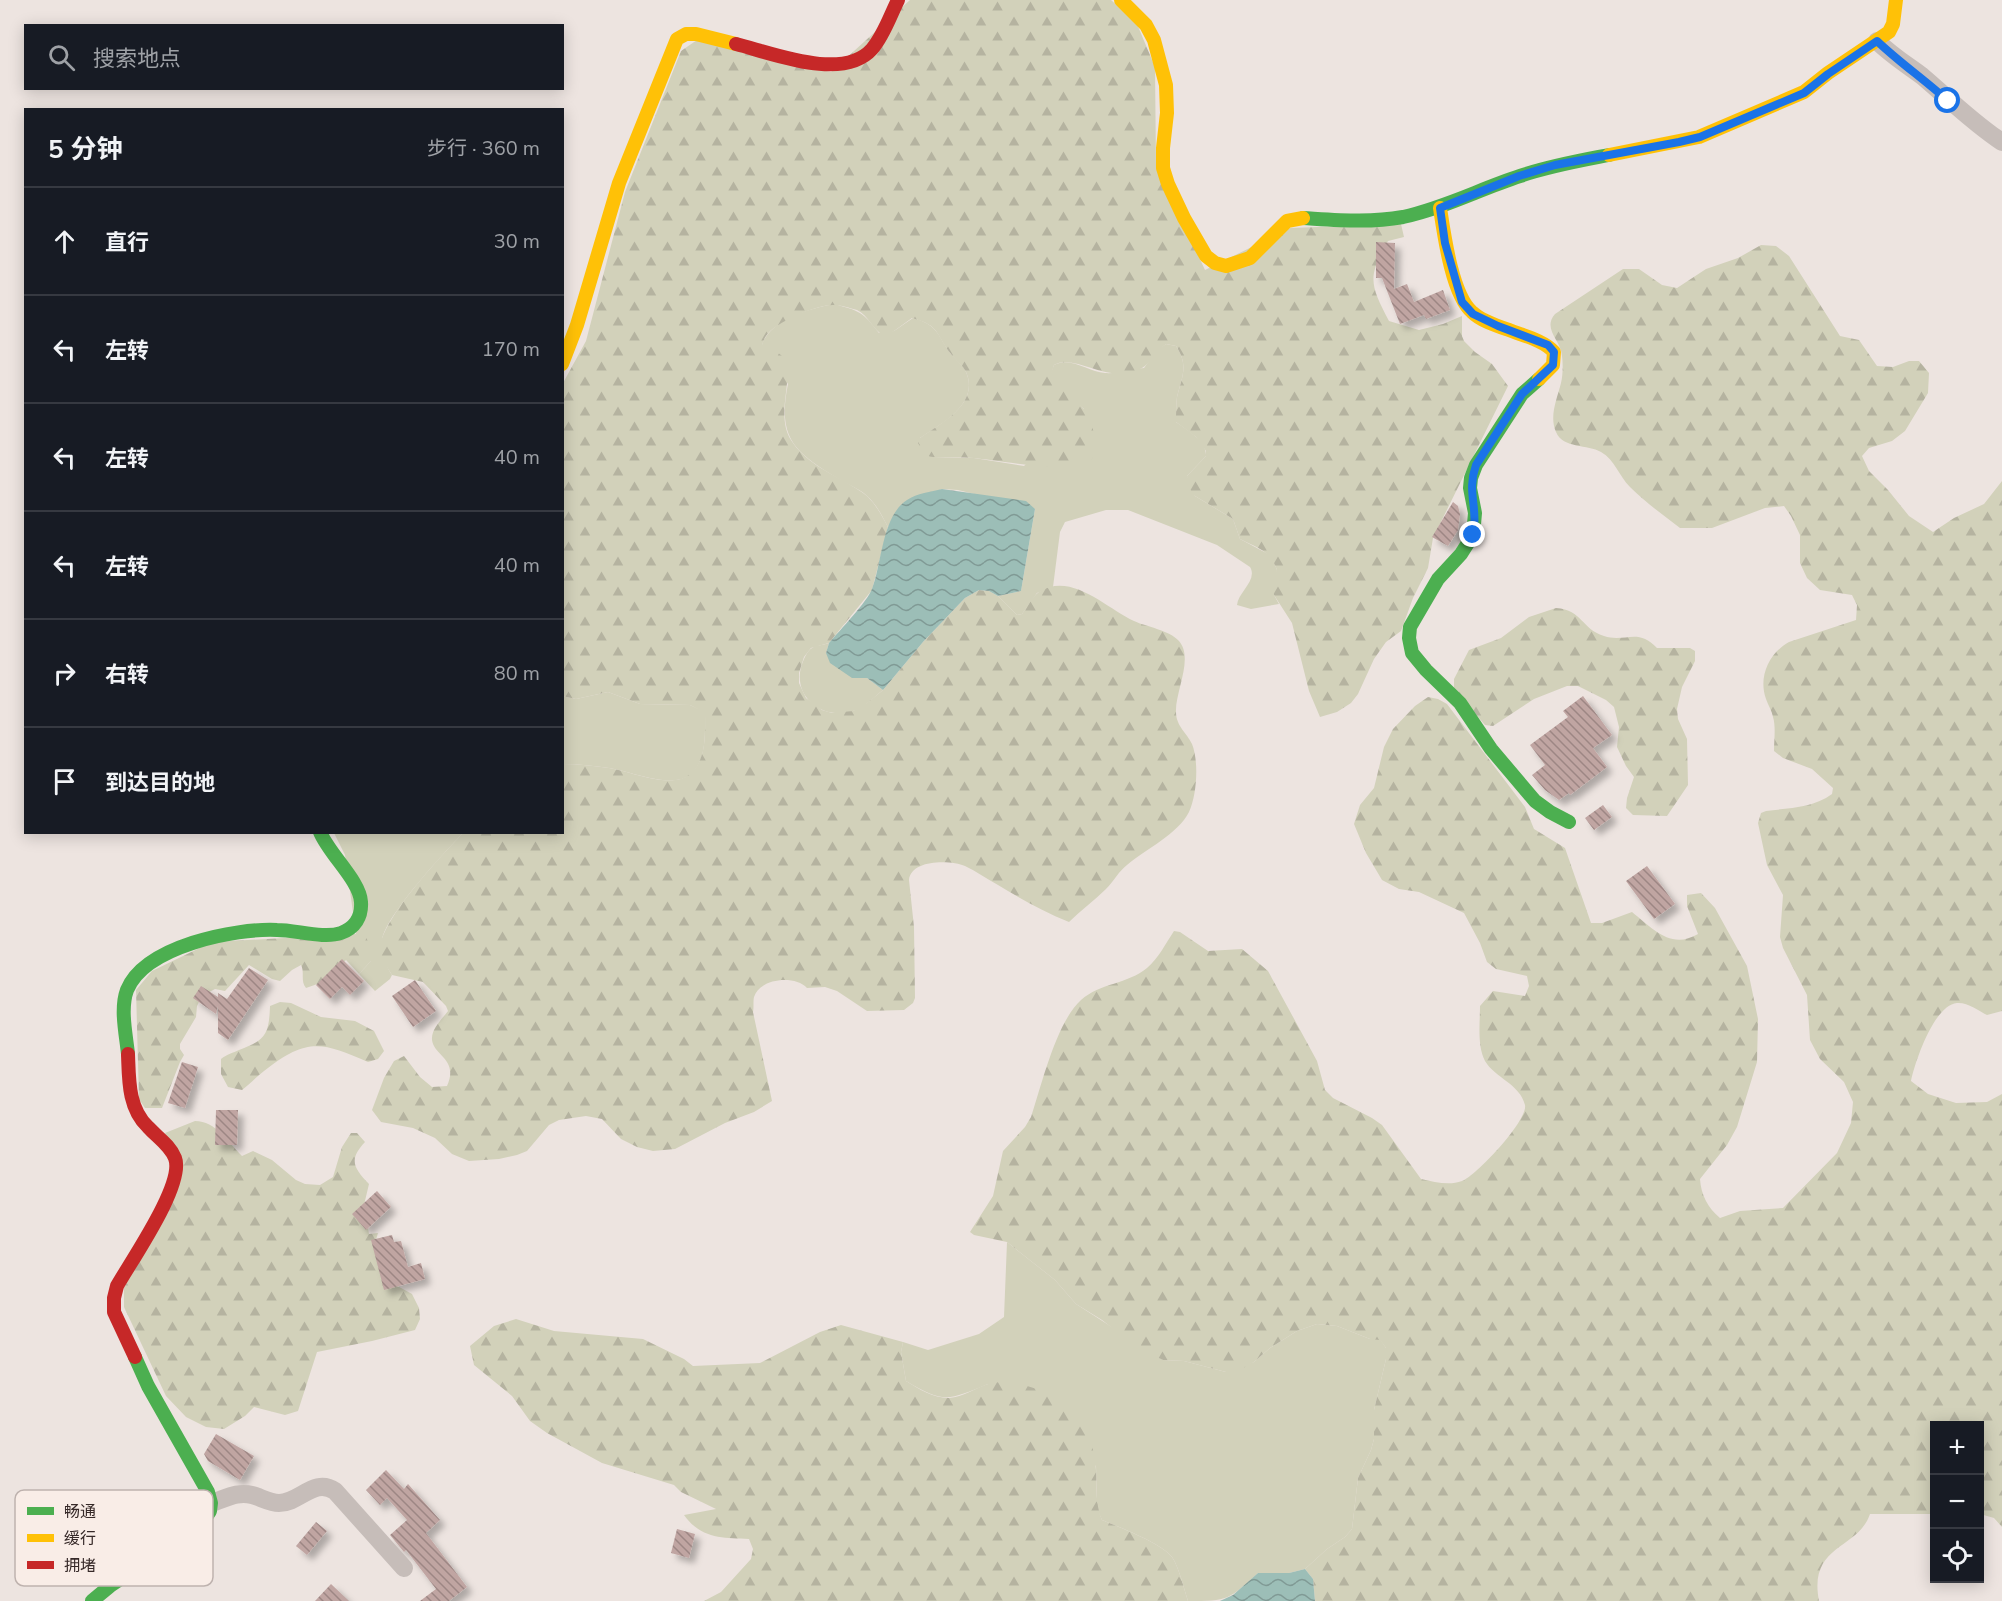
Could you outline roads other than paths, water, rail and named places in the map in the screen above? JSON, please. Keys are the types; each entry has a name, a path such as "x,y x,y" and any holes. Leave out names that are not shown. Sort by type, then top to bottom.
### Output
{"street":[{"path":"564,359 577,325 619,183 677,39 686,34 696,34 819,65 838,66 861,59 869,53 898,0"},
{"path":"1121,0 1146,25 1161,62 1166,85 1167,113 1163,168 1168,184 1206,256 1215,263 1226,266 1250,258 1287,221 1298,218 1379,220 1440,208 1519,176 1555,165 1700,137 1804,93 1889,32 1893,24 1896,0"},
{"path":"1877,41 1948,101 2002,142"},
{"path":"1440,208 1445,243 1462,302 1473,314 1548,345 1554,352 1553,365 1522,394 1476,465 1470,488 1475,513 1473,535 1461,554 1438,579 1410,627 1409,638 1412,653 1460,703 1491,749 1535,801 1569,822"},
{"path":"207,1490 148,1386 114,1312 117,1286 167,1198 175,1179 177,1164 172,1150 145,1126 136,1112 132,1096 124,1009 127,990 134,977 151,964 168,953 205,939 233,932 260,929 330,935 340,934 349,929 360,918 361,896 333,856 321,834"},
{"path":"213,1503 237,1494 249,1494 279,1503 319,1487 328,1486 336,1491 404,1568"},
{"path":"92,1601 110,1586"}],"water":[{"path":"942,489 1026,501 1035,509 1021,591 998,596 989,591 979,590 965,598 923,642 883,690 867,678 852,678 830,663 826,653 829,643 872,589 888,528 899,507 915,496"},
{"path":"1305,1569 1313,1579 1315,1601 1220,1601 1233,1595 1258,1573 1289,1573"}]}
